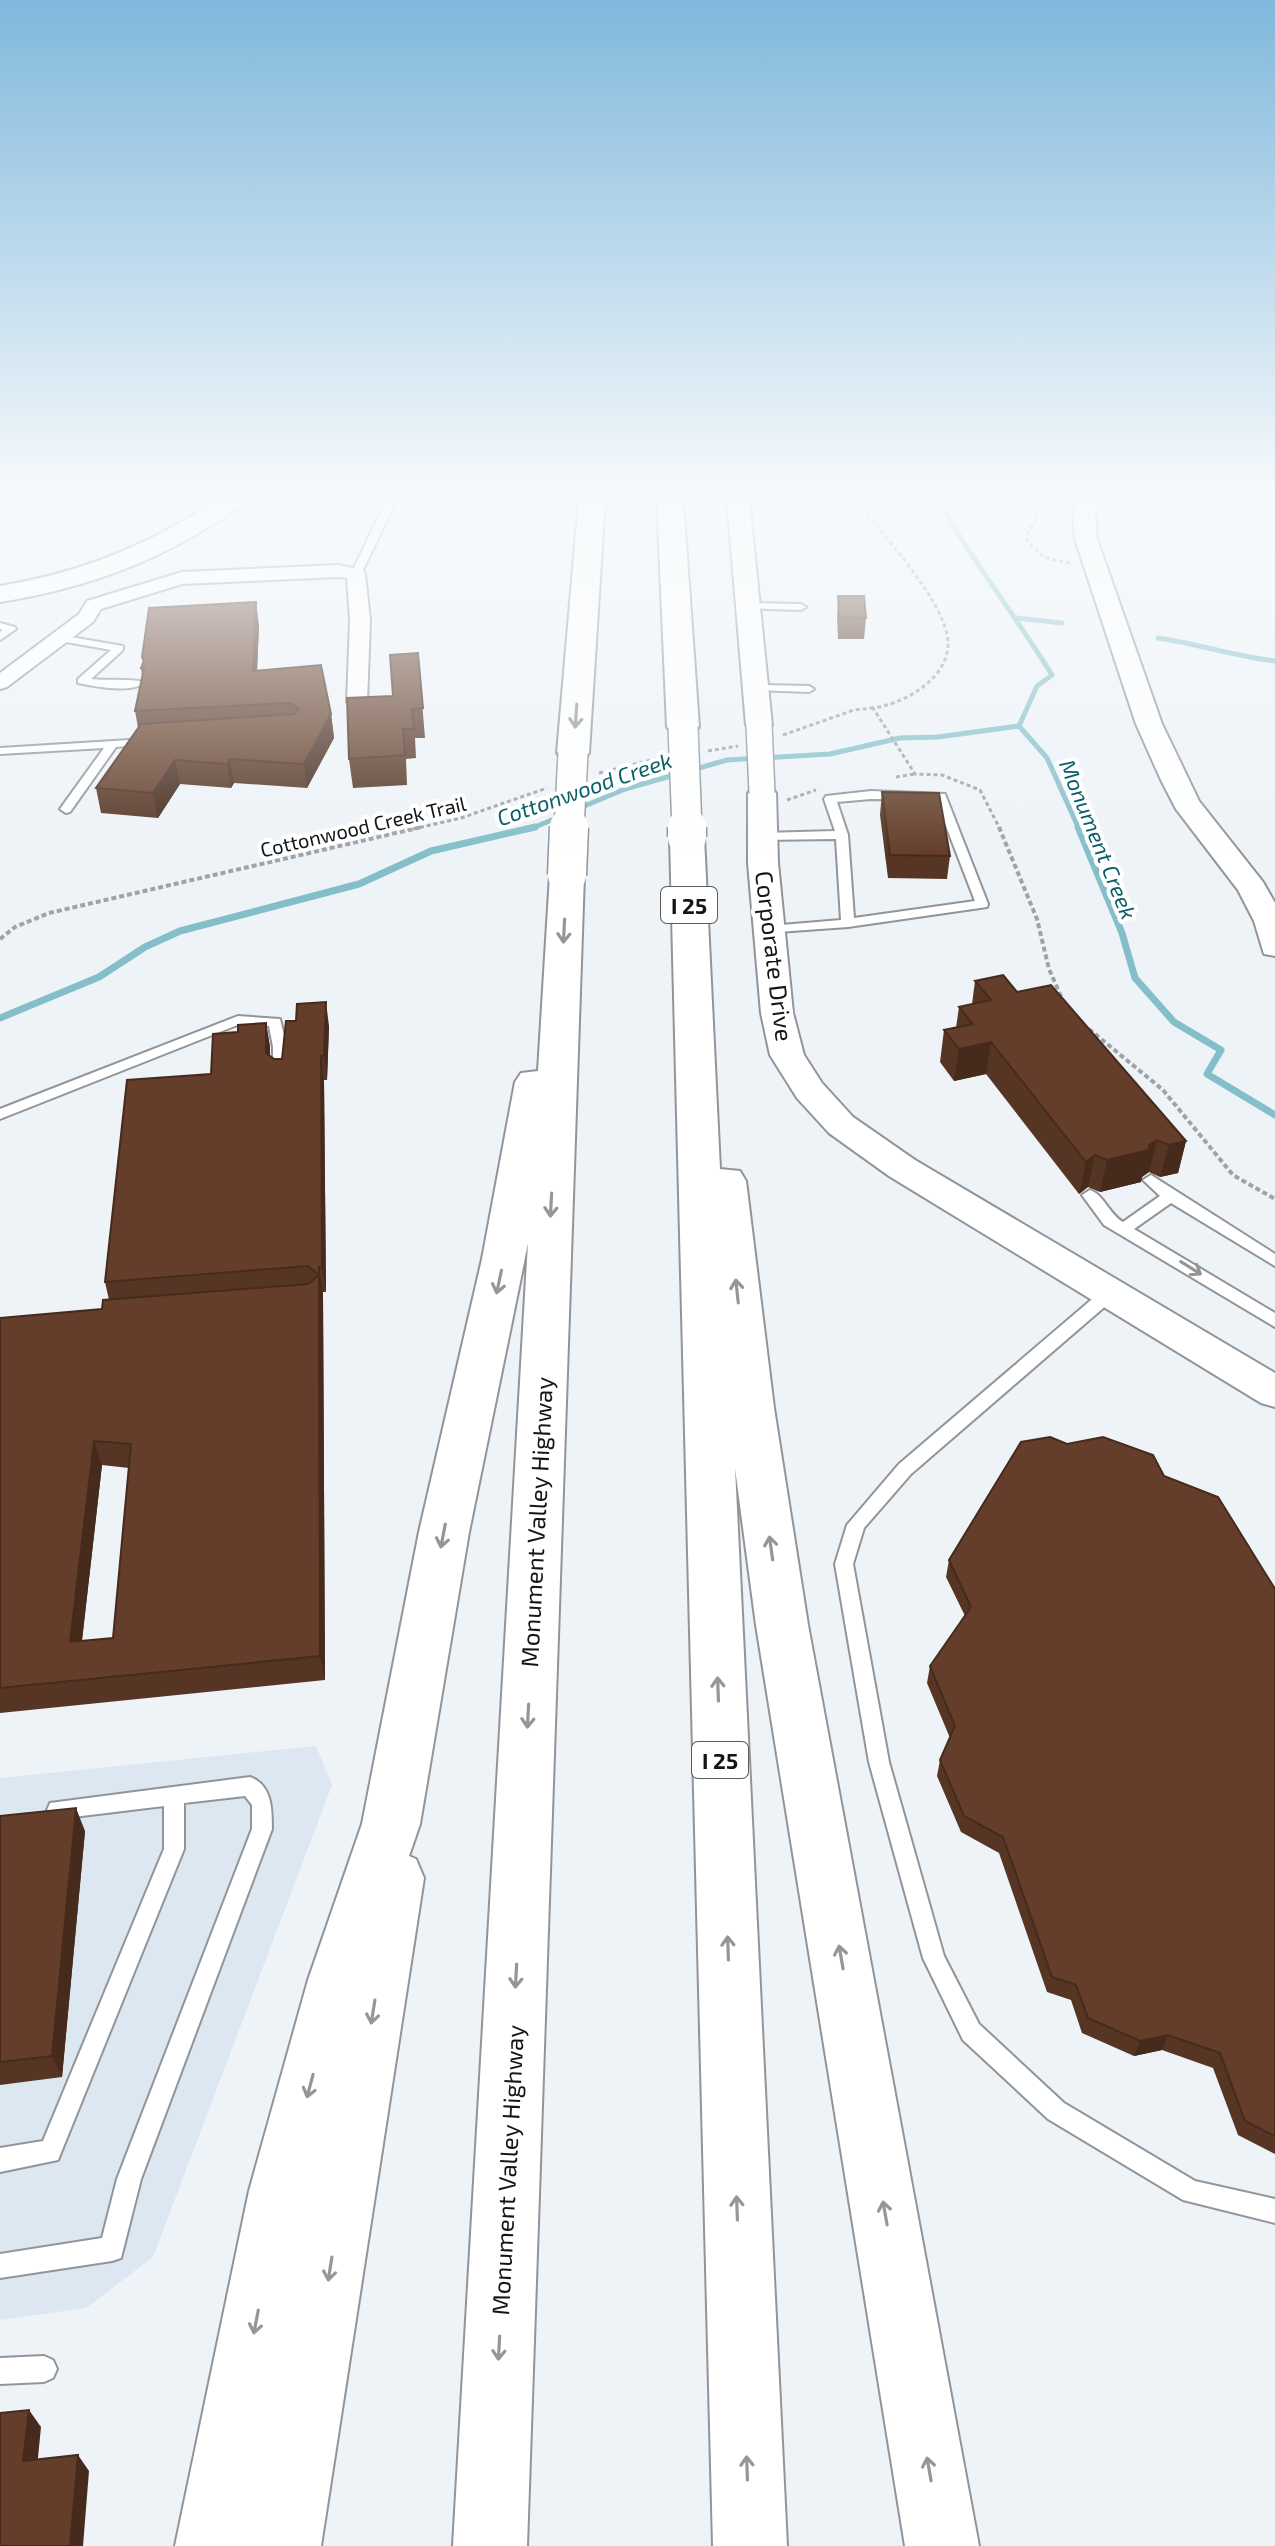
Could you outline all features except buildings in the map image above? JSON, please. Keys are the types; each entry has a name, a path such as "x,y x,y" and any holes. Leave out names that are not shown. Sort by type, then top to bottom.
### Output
{"highway":[{"name":"Monument Valley Highway","path":"490,2546 561,987 567,875 584,764 588,618"},
{"name":"I 25","path":"677,618 750,2546"},
{"path":"690,973 717,1115 750,1408 782,1625 942,2546"},
{"path":"212,2546 282,2191 338,1980 391,1824 444,1532 504,1259 529,1106 561,987"},
{"path":"284,2546 395,1876 391,1824"}],"street":[{"path":"5,675 86,618"},
{"path":"357,702 360,618"},
{"name":"Corporate Drive","path":"749,618 761,735 762,836 769,930 777,1013 787,1055 819,1102 841,1125 902,1168 1275,1392"},
{"path":"1112,618 1149,724 1186,803 1252,888 1269,921 1275,947"}],"lane":[{"path":"0,626 11,629 0,637"},
{"path":"59,638 122,646 82,681 111,685 141,683"},
{"path":"756,688 809,689"},
{"path":"0,751 158,742"},
{"path":"66,809 113,744"},
{"path":"769,930 848,923 982,904 941,797 871,795 830,799 842,835 848,923"},
{"path":"762,836 842,835"},
{"path":"0,1114 238,1020 275,1022 279,1039 280,1077"},
{"path":"1151,1180 1171,1196 1275,1261"},
{"path":"1090,1195 1109,1221 1275,1321"},
{"path":"1124,1229 1171,1196"},
{"path":"1110,1293 905,1469 856,1525 844,1564 879,1762 934,1958 971,2032 1056,2111 1191,2192 1275,2211"},
{"path":"0,2266 112,2249 129,2179 262,1829 262,1803 250,1786 32,1814"},
{"path":"0,2160 50,2152 174,1849 174,1796"},
{"path":"0,2371 44,2369"}],"path":[{"path":"704,751 854,710 895,704 930,682 947,656 948,637 939,618"},
{"path":"873,708 915,774 942,775 980,790 1006,841 1037,919 1049,969 1065,1006"},
{"path":"584,764 664,757"},
{"name":"Cottonwood Creek Trail","path":"1,937 23,922 49,913 461,818 553,786"},
{"path":"1084,1024 1163,1090 1233,1175 1275,1199"}],"shaded area":[{"path":"316,1746 332,1785 153,2257 86,2308 0,2320 0,1778"}],"waterway":[{"name":"Monument Creek","path":"1014,618 1052,675 1037,686 1019,726"},
{"path":"1017,618 1062,623"},
{"path":"1158,638 1275,661"},
{"name":"Cottonwood Creek","path":"575,810 625,789 727,760 830,754 900,738 938,737 1019,726"},
{"name":"Monument Creek","path":"1019,726 1047,758 1079,829"},
{"name":"Cottonwood Creek","path":"535,827 559,817"},
{"name":"Cottonwood Creek","path":"0,1018 99,977 145,947 180,931 359,884 431,851 535,827"},
{"name":"Cottonwood Creek","path":"530,829 535,827"},
{"name":"Monument Creek","path":"1078,827 1122,933 1135,978 1174,1022 1221,1050 1207,1074 1275,1115"}]}
